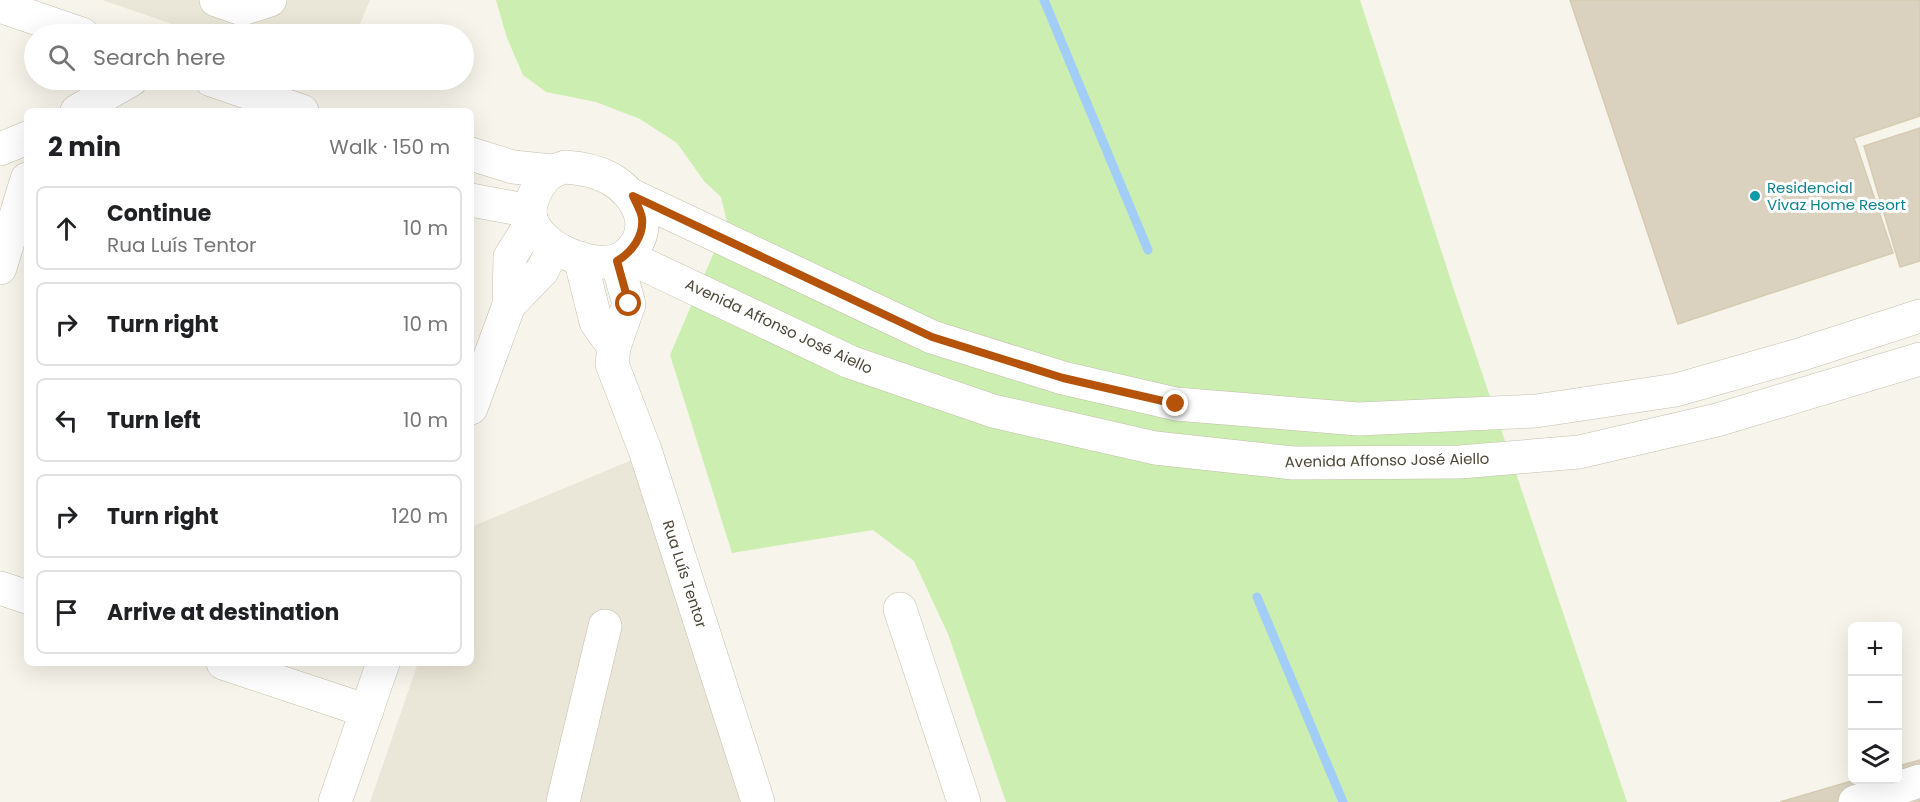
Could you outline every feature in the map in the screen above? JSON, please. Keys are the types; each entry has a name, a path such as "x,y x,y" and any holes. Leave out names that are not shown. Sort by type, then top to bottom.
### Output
{"street":[{"path":"216,0 242,9 270,0"},
{"path":"0,6 53,24"},
{"path":"82,108 114,90"},
{"path":"240,90 293,108"},
{"path":"0,149 24,139"},
{"path":"474,155 513,167 552,171"},
{"path":"474,400 509,305 510,257 531,216 534,193 542,179 552,171 565,167 578,168 611,179 633,196 932,337 1063,378 1176,404 1358,419 1536,411 1676,390 1799,355 1920,316"},
{"path":"0,268 24,189"},
{"path":"567,253 590,262 622,258 642,231 642,216 633,196"},
{"path":"474,201 531,216 567,253 596,322 614,347"},
{"path":"509,305 542,271 567,253"},
{"name":"Rua Luís Tentor","path":"622,258 629,304 614,347 612,364 649,461 758,802"},
{"name":"Avenida Affonso José Aiello","path":"622,258 850,362 993,411 1155,448 1293,463 1460,462 1579,452 1717,420 1920,359"},
{"path":"0,588 24,596"},
{"path":"900,609 964,802"},
{"path":"563,802 605,626"},
{"path":"232,666 367,711"},
{"path":"334,802 382,666"},
{"path":"1855,802 1920,781"}],"shaded area":[{"path":"102,0 370,0 360,24 172,24"},
{"path":"639,457 749,802 370,802 417,666 474,666 474,526"}],"green space":[{"path":"496,0 1360,0 1454,290 1627,802 1006,802 948,634 914,561 873,530 732,553 670,355 727,222 721,197 704,181 677,143 640,119 596,102 546,92 523,75 507,38"}],"building":[{"name":"Residencial Vivaz Home Resort","path":"1570,0 1920,0 1920,116 1854,138 1893,253 1678,324"},
{"path":"1920,128 1920,261 1900,267 1864,146"},
{"path":"1920,760 1920,802 1780,802 1848,782 1848,784 1902,784 1902,765"}],"waterway":[{"path":"1044,0 1148,250"},
{"path":"1257,597 1343,802"}],"place":[{"name":"Residencial Vivaz Home Resort","path":"1755,196"}],"route":[{"path":"629,304 617,261 626,256 642,231 642,216 633,196 932,337 1063,378 1176,404"}]}
